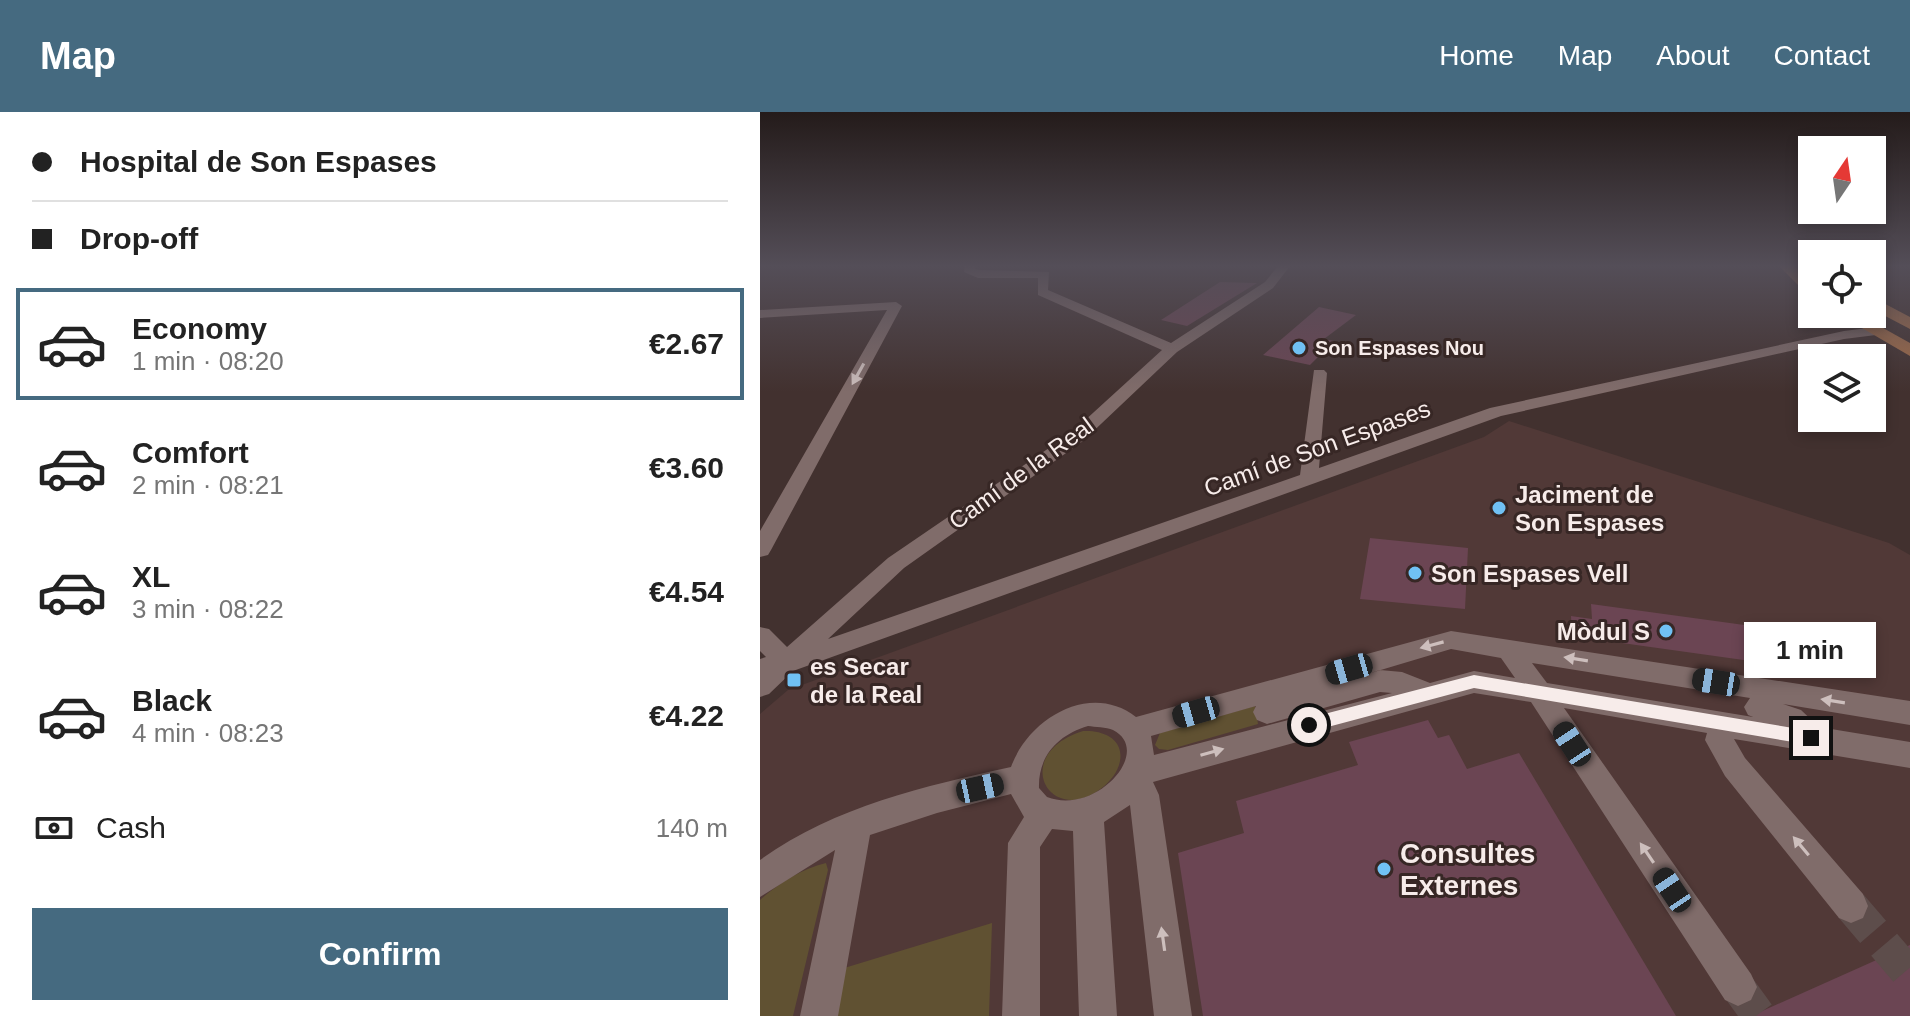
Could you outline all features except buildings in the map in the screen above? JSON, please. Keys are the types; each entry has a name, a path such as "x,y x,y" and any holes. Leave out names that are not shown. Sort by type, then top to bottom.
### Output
{"main road":[{"path":"1886,310 1910,324"},
{"path":"1886,318 1910,332"},
{"path":"1871,328 1910,350"},
{"path":"1885,328 1910,342"}],"street":[{"path":"760,314 820,308"},
{"path":"760,550 891,308"},
{"path":"1079,308 1172,349"},
{"name":"Camí de la Real","path":"760,686 896,563 1077,437 1172,349 1234,308"},
{"name":"Camí de Son Espases","path":"788,663 1496,412 1844,335 1876,331"},
{"path":"1309,479 1319,373"},
{"path":"760,636 788,663"},
{"path":"1135,729 1451,640 1910,713"},
{"path":"1474,682 1484,669 1484,657 1476,644"},
{"path":"1509,649 1738,987"},
{"path":"760,669 788,663"},
{"path":"1267,712 1380,681 1402,683 1427,693"},
{"path":"1136,776 1474,682 1910,755"},
{"path":"1758,707 1791,718 1811,738"},
{"path":"1088,714 1106,714 1123,719 1135,729 1141,742 1142,757 1136,776 1109,805 1073,817 1045,813 1032,805 1022,778 1026,761 1036,744 1069,720 1088,714"},
{"path":"1724,723 1719,740 1735,767 1851,906"},
{"path":"1136,776 1144,795 1173,1016"},
{"path":"760,880 801,851 856,827 959,792 1022,778"},
{"path":"1021,1016 1024,843 1045,813"},
{"path":"1088,814 1098,1016"},
{"path":"819,1016 856,827"}],"shaded area":[{"path":"1509,421 1889,543 1910,555 1910,1016 760,1016 760,714 788,690 1484,437"},
{"path":"1255,706 1258,724 1168,750 1155,745 1160,733"},
{"path":"1083,731 1104,734 1115,741 1119,746 1120,761 1114,776 1103,787 1084,798 1067,800 1053,794 1045,784 1043,770 1047,756 1060,742"},
{"path":"826,863 828,870 793,1016 760,1016 760,900 791,877"},
{"path":"992,923 989,1016 833,1016 841,969"}],"tunnel":[{"path":"1851,906 1910,975"},
{"path":"1738,987 1759,1016"}],"place":[{"name":"Son Espases Nou","path":"1299,348"},
{"name":"Jaciment de Son Espases","path":"1499,508"},
{"name":"Son Espases Vell","path":"1415,573"},
{"name":"Mòdul S","path":"1666,631"},
{"name":"es Secar de la Real","path":"794,680"},
{"name":"Consultes Externes","path":"1384,869"}],"route":[{"path":"1309,725 1474,682 1811,738"}]}
